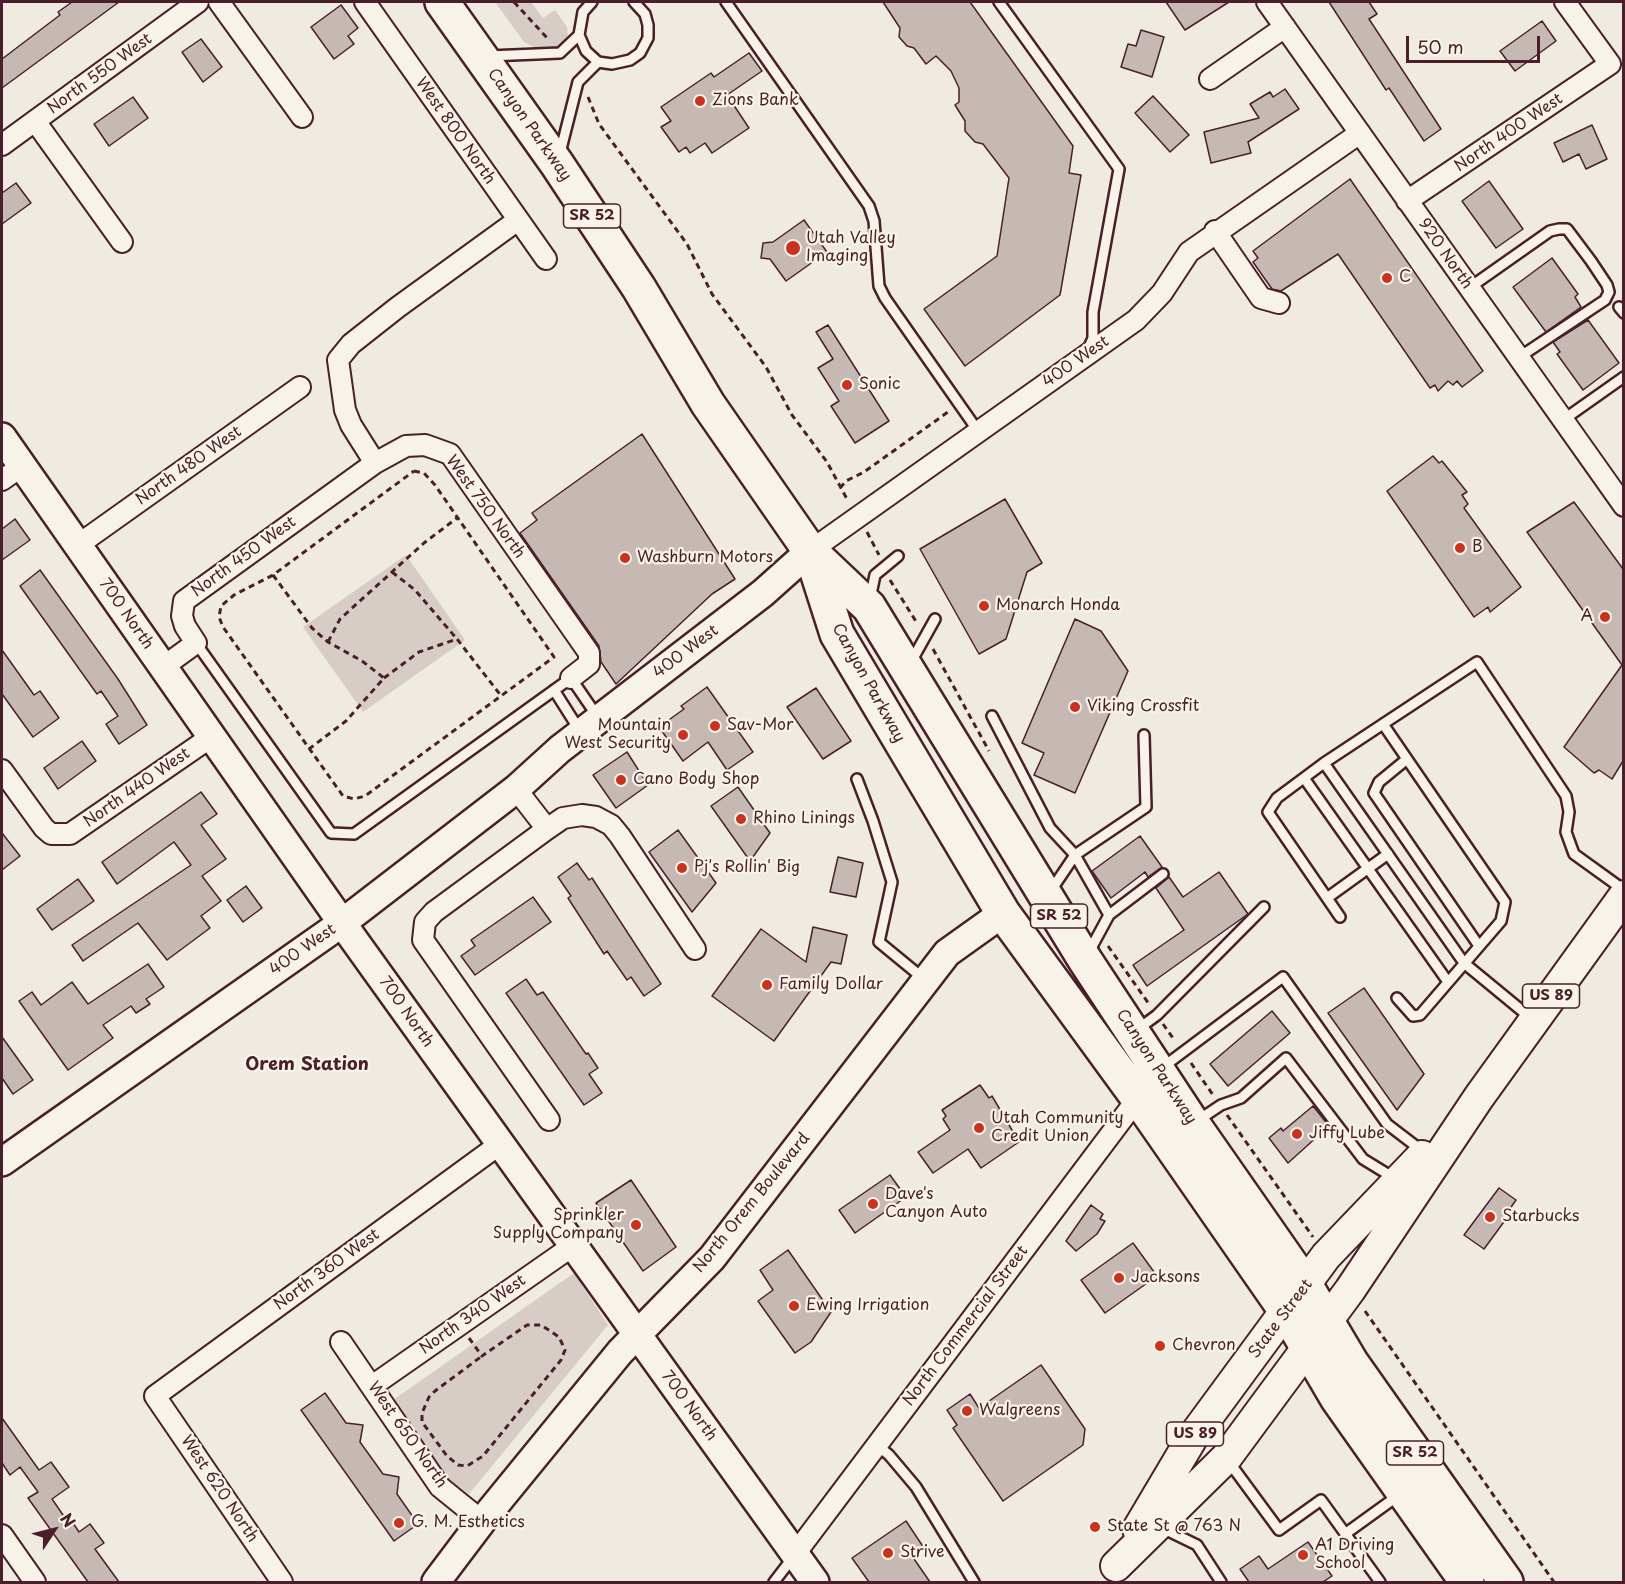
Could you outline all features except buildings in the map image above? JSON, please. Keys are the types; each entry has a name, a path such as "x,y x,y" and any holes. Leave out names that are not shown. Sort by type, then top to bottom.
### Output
{"highway":[{"name":"Canyon Parkway","path":"442,2 557,164 639,288 708,404 810,551 869,607 1085,960 1193,1124 1306,1286 1317,1334 1337,1398 1466,1582"},
{"name":"Canyon Parkway","path":"810,551 837,634 1003,913 1138,1098 1286,1311 1351,1362 1506,1582"}],"main road":[{"name":"State Street","path":"1110,1574 1226,1458 1317,1334 1479,1097 1623,896"},
{"name":"State Street","path":"1110,1574 1192,1438 1326,1256 1479,1097"}],"street":[{"name":"North 550 West","path":"2,145 198,2"},
{"path":"219,2 302,117"},
{"name":"West 800 North","path":"365,2 546,260"},
{"name":"920 North","path":"1267,2 1623,506"},
{"name":"North 400 West","path":"1407,201 1610,64 1565,2"},
{"path":"1210,80 1286,27"},
{"path":"35,121 122,242"},
{"name":"400 West","path":"2,1162 342,923 516,789 590,725 763,593 810,551 1136,320 1162,293 1189,252 1215,231 1360,133"},
{"path":"375,463 351,425 345,410 338,360 351,344 398,307 518,220"},
{"path":"1215,231 1261,298 1279,303"},
{"name":"North 480 West","path":"78,545 300,387"},
{"name":"700 North","path":"2,437 12,473 78,545 342,923 815,1582"},
{"name":"West 750 North","path":"375,463 406,446 425,446 450,454 589,653 589,664 571,678"},
{"name":"North 450 West","path":"196,643 185,627 182,616 184,601 375,463"},
{"path":"163,667 196,643"},
{"name":"North 440 West","path":"4,777 44,828 51,834 70,834 211,737"},
{"path":"516,789 547,829"},
{"path":"549,1119 423,940 422,932 425,922 434,912 563,818 582,815 596,817 611,825 695,949"},
{"name":"North Orem Boulevard","path":"436,1582 482,1521 637,1334 712,1258 947,954 1003,913"},
{"name":"North Commercial Street","path":"795,1554 1138,1098"},
{"name":"North 360 West","path":"155,1396 500,1144"},
{"name":"North 340 West","path":"372,1386 574,1245"},
{"name":"West 650 North","path":"341,1341 440,1487 482,1521"},
{"name":"West 620 North","path":"155,1396 282,1582"},
{"path":"2,1535 35,1582"}],"lane":[{"path":"592,2 583,12 579,35 586,51 598,62 624,63 640,53 648,38 648,25 637,4 650,2"},
{"path":"726,2 869,206 874,221 879,286 885,298 978,431"},
{"path":"999,2 1119,169 1093,312 1094,338 1083,357"},
{"path":"481,56 557,53 579,35"},
{"path":"557,164 578,82 598,62"},
{"path":"1469,288 1550,231 1567,229 1602,277 1609,292 1605,300 1518,358"},
{"path":"1563,420 1623,377"},
{"path":"869,607 875,575 898,556"},
{"path":"907,669 935,619"},
{"path":"196,643 331,833 354,834 571,678 590,725"},
{"path":"1340,917 1268,812 1276,798 1324,763 1477,662 1566,796 1569,812 1566,832 1574,854 1623,890"},
{"path":"554,690 590,725"},
{"path":"992,716 1050,828 1075,855 1109,915"},
{"path":"1383,724 1505,902 1501,921 1420,1016 1413,1016 1397,998"},
{"path":"1047,897 1075,855 1146,807 1144,735"},
{"path":"1407,759 1379,782 1374,793 1479,946"},
{"path":"1324,763 1464,963 1534,1020"},
{"path":"1304,778 1448,982"},
{"path":"856,779 873,821 892,882 879,942 926,981"},
{"path":"1327,898 1388,854"},
{"path":"1085,960 1109,915 1163,874"},
{"path":"1134,1033 1157,1015 1264,907"},
{"path":"1159,1071 1283,977 1387,1124 1425,1153"},
{"path":"1193,1124 1221,1106 1241,1098 1286,1058 1364,1159 1399,1180"},
{"path":"877,1445 889,1455 916,1488 974,1582"},
{"path":"1226,1458 1279,1530 1321,1500 1380,1582"},
{"path":"1345,1534 1402,1492"},
{"path":"1157,1526 1197,1545 1221,1582"},
{"path":"774,1582 795,1554"}],"path":[{"path":"514,2 547,34 557,53"},
{"path":"578,82 589,98 599,124 687,244 712,294 766,367 792,415 827,462 840,488 846,481 864,472 890,452 907,443 923,427 952,410"},
{"path":"414,471 424,473 435,485 554,657 365,796 354,799 343,796 223,627 219,616 221,606 234,595 273,575 414,471"},
{"path":"328,642 340,619 392,572 458,518"},
{"path":"392,572 415,590 502,697"},
{"path":"273,575 292,604 328,642 362,661 384,678"},
{"path":"309,749 346,721 384,678 419,652 457,639"},
{"path":"1370,1319 1554,1582"},
{"path":"459,1325 482,1356"},
{"path":"527,1325 541,1325 553,1330 564,1344 561,1360 483,1456 467,1466 458,1465 447,1456 422,1422 422,1413 429,1397 435,1391 482,1356 527,1325"}],"shaded area":[{"path":"495,2 531,2 543,18 555,10 567,27 568,38 557,48 538,49 524,42"},
{"path":"406,555 465,640 363,712 303,627"},
{"path":"574,1273 608,1325 469,1494 443,1475 393,1400"}],"place":[{"name":"Zions Bank","path":"700,101"},
{"name":"Utah Valley Imaging","path":"793,248"},
{"name":"C","path":"1387,278"},
{"name":"Sonic","path":"847,385"},
{"name":"B","path":"1460,548"},
{"name":"Washburn Motors","path":"625,558"},
{"name":"Monarch Honda","path":"984,606"},
{"name":"A","path":"1605,617"},
{"name":"Viking Crossfit","path":"1075,707"},
{"name":"Sav-Mor","path":"715,726"},
{"name":"Mountain West Security","path":"683,735"},
{"name":"Cano Body Shop","path":"621,780"},
{"name":"Rhino Linings","path":"741,819"},
{"name":"Pj's Rollin' Big","path":"682,868"},
{"name":"Family Dollar","path":"767,985"},
{"name":"Utah Community Credit Union","path":"979,1128"},
{"name":"Jiffy Lube","path":"1297,1134"},
{"name":"Dave's Canyon Auto","path":"873,1204"},
{"name":"Starbucks","path":"1490,1217"},
{"name":"Sprinkler Supply Company","path":"636,1225"},
{"name":"Jacksons","path":"1119,1278"},
{"name":"Ewing Irrigation","path":"794,1306"},
{"name":"Chevron","path":"1160,1346"},
{"name":"Walgreens","path":"967,1411"},
{"name":"G. M. Esthetics","path":"399,1523"},
{"name":"State St @ 763 N","path":"1095,1527"},
{"name":"Strive","path":"888,1553"},
{"name":"A1 Driving School","path":"1303,1555"}],"district":[{"name":"Orem Station","path":"307,1065"}]}
